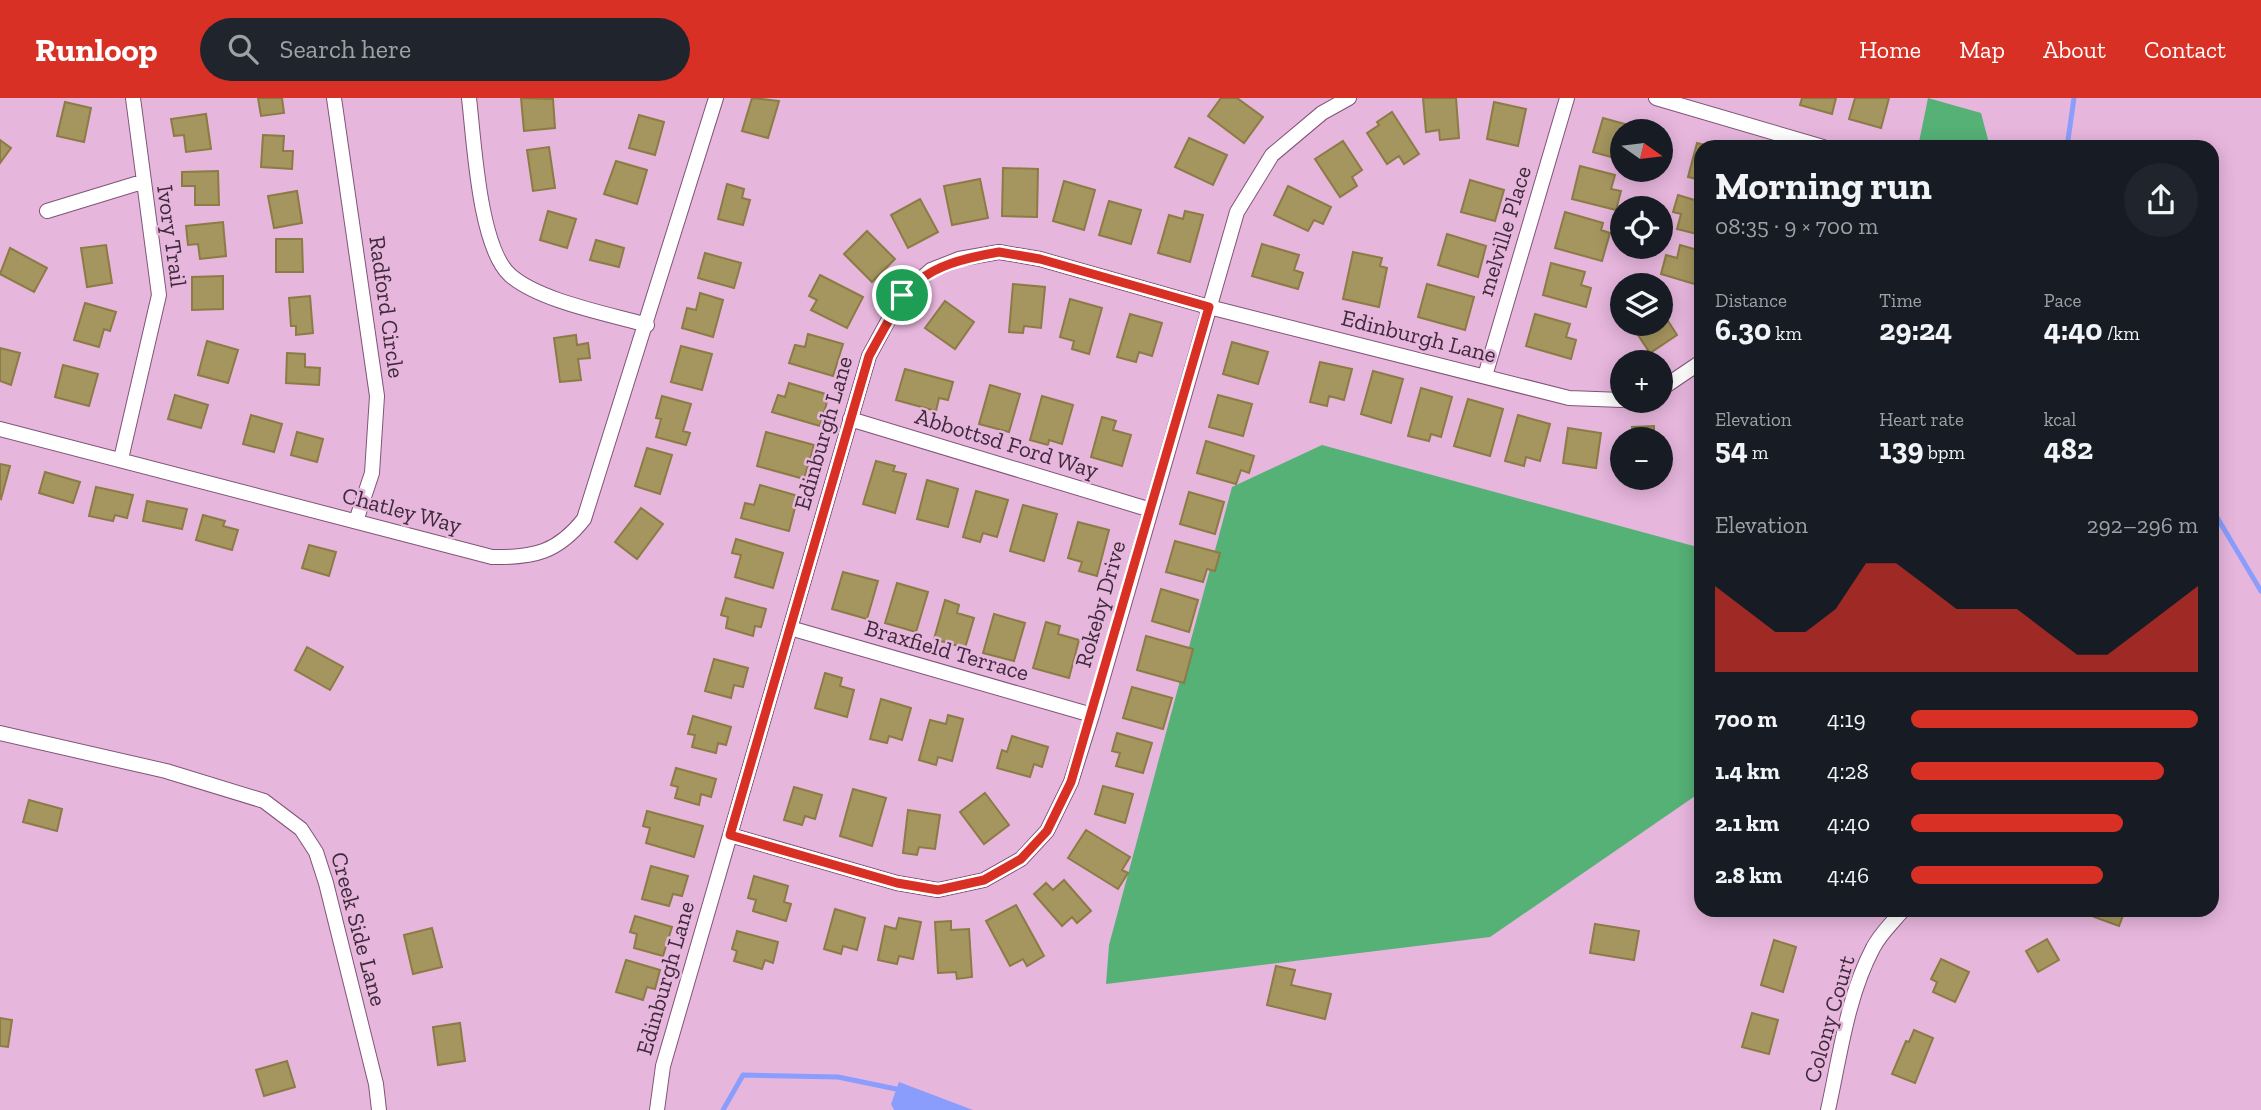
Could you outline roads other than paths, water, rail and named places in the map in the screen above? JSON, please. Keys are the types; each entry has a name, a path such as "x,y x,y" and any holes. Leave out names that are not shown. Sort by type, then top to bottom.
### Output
{"street":[{"name":"Ivory Trail","path":"121,459 159,295 133,98"},
{"name":"Radford Circle","path":"334,98 377,396 372,473 355,521"},
{"path":"469,98 486,225 495,251 510,274 571,304 647,325"},
{"name":"Chatley Way","path":"0,429 492,557 520,558 543,552 568,539 584,519 597,485 716,98"},
{"name":"Rokeby Drive","path":"730,835 897,883 938,890 984,880 1021,859 1047,831 1071,782 1092,715 1237,212 1272,155 1322,113 1349,98"},
{"name":"melville Place","path":"1485,376 1567,98"},
{"path":"1656,98 1778,140"},
{"path":"47,211 142,182"},
{"name":"Edinburgh Lane","path":"657,1110 663,1066 869,356 902,295 931,270 960,259 999,252 1026,257 1209,307 1569,398 1610,400"},
{"path":"1673,381 1694,367"},
{"name":"Abbottsd Ford Way","path":"850,419 1151,510"},
{"name":"Braxfield Terrace","path":"790,628 1092,715"},
{"name":"Creek Side Lane","path":"0,733 224,786 264,801 301,829 316,852 326,883 376,1084 379,1110"},
{"name":"Colony Court","path":"1828,1110 1847,1022 1860,980 1874,946 1897,917"}],"water":[{"path":"899,1082 973,1110 894,1110 891,1104"}],"waterway":[{"path":"2068,140 2074,98"},
{"path":"2219,521 2261,591"},
{"path":"723,1110 743,1075 838,1077 901,1090"}]}
